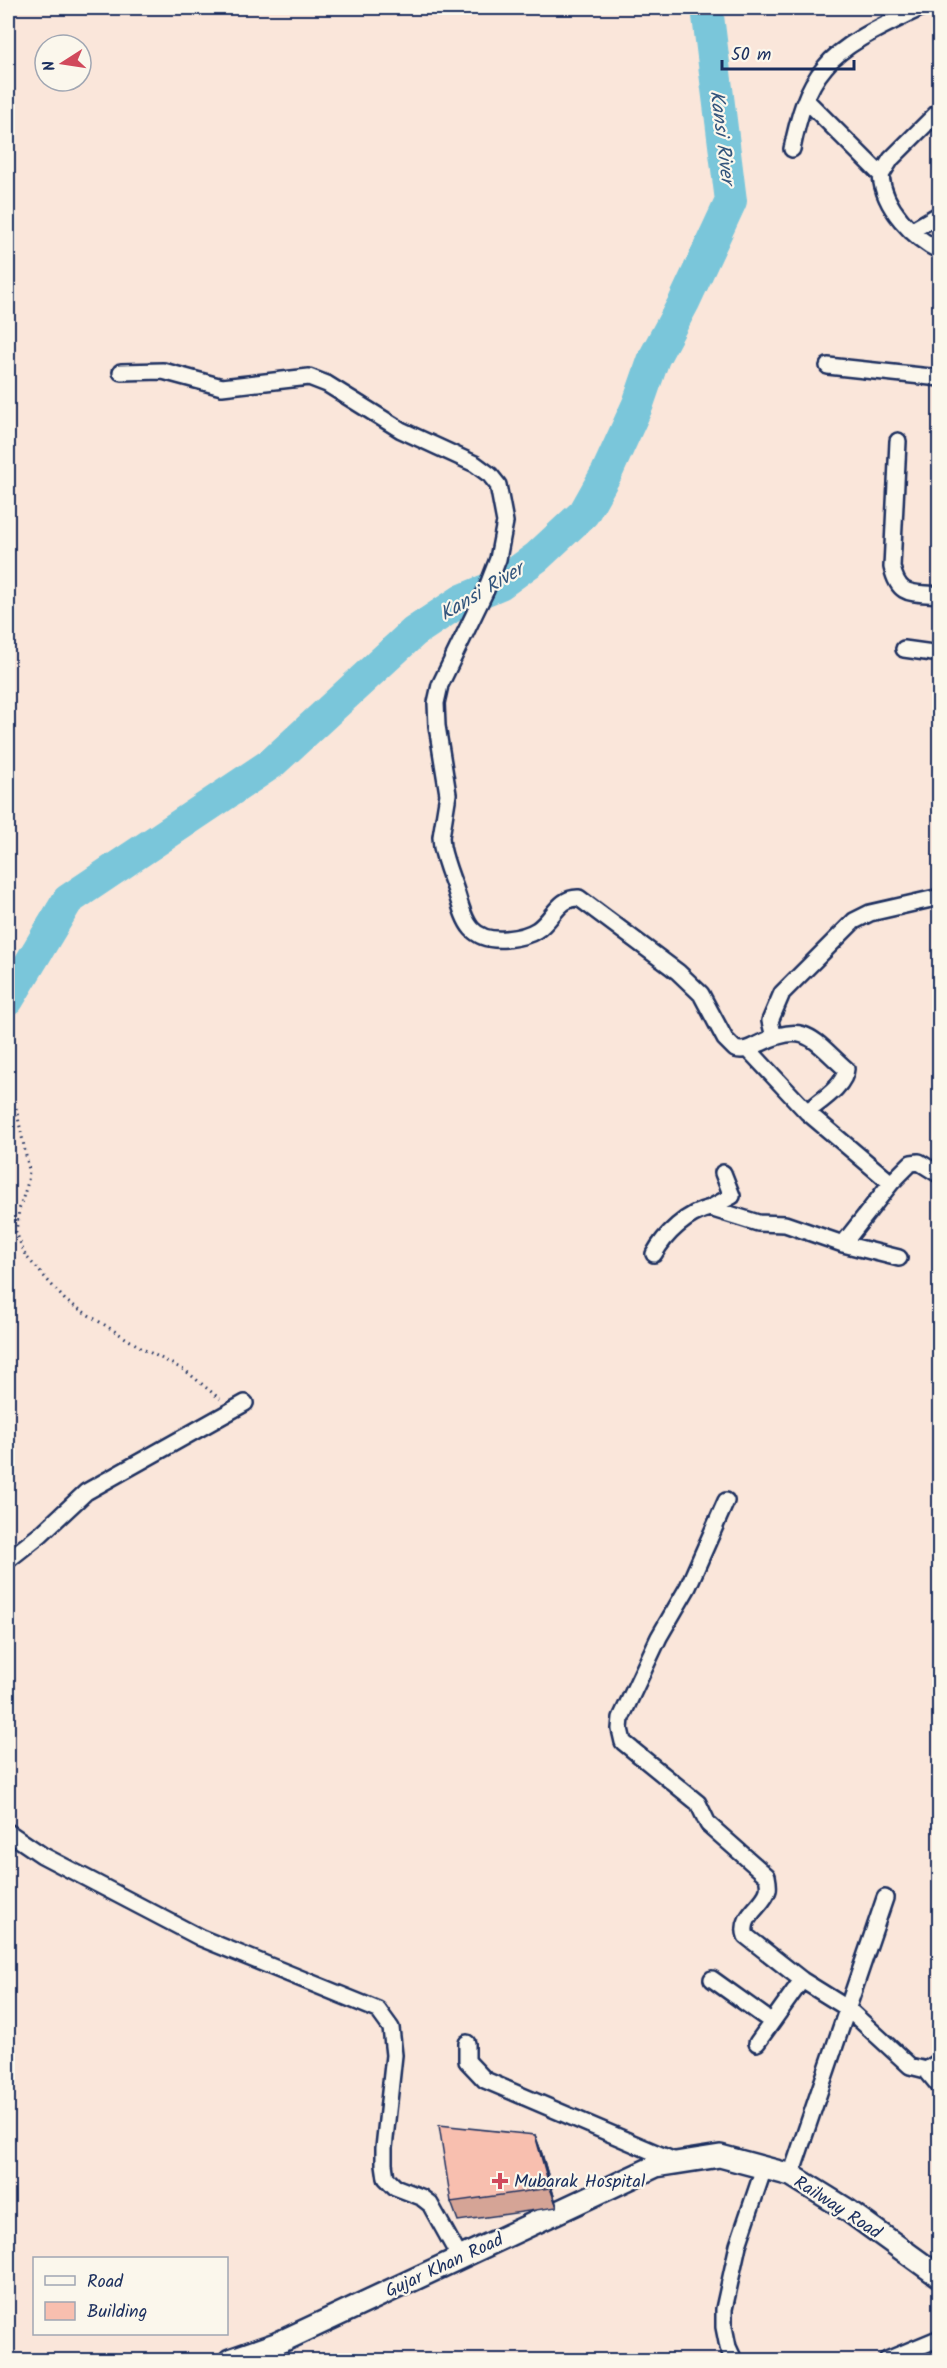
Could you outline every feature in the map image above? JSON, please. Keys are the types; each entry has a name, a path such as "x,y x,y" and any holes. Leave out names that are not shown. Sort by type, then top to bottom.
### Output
{"main road":[{"name":"Railway Road","path":"656,2166 720,2156 791,2175 846,2209 939,2277"},
{"name":"Gujar Khan Road","path":"230,2361 276,2344 656,2166"}],"street":[{"path":"792,149 798,120 823,68 859,40 920,8"},
{"path":"806,100 881,175 885,194 911,231 925,244 939,251"},
{"path":"881,175 891,159 939,110"},
{"path":"911,231 939,214"},
{"path":"828,366 939,378"},
{"path":"121,372 163,371 222,387 309,377 327,384 401,430 462,457 490,475 498,485 505,522 498,559 486,590 440,685 436,703 437,726 448,794 441,837 442,847 461,912 471,930 479,936 490,939 507,939 538,930 565,900 579,898 678,972 705,997 729,1046 741,1051 774,1037 795,1032 805,1035 846,1069 839,1084 807,1112"},
{"path":"898,441 892,567 894,575 898,587 903,591 939,595"},
{"path":"904,649 939,654"},
{"path":"774,1037 770,1021 782,993 854,921 870,913 939,897"},
{"path":"748,1049 807,1112 891,1183"},
{"path":"843,1244 891,1183 910,1163 919,1162 939,1175"},
{"path":"654,1254 667,1234 682,1222 732,1196 723,1173"},
{"path":"710,1208 758,1223 785,1224 843,1244 899,1257"},
{"path":"8,1560 41,1534 86,1492 238,1407"},
{"path":"726,1501 688,1587 659,1637 621,1718 623,1742 698,1803 708,1824 767,1876 768,1892 753,1912 744,1930 746,1936 802,1980 847,2008 910,2066 926,2070 939,2087"},
{"path":"8,1832 42,1855 201,1938 378,2010 391,2028 394,2055 384,2148 386,2178 395,2187 421,2197 430,2204 460,2258"},
{"path":"791,2175 885,1898"},
{"path":"712,1978 772,2022"},
{"path":"758,2043 802,1980"},
{"path":"467,2043 467,2061 485,2080 677,2162"},
{"path":"926,2070 939,2061"},
{"path":"734,2361 728,2347 724,2327 724,2309 738,2245 764,2168"},
{"path":"887,2361 939,2338"}],"path":[{"path":"16,1108 29,1170 16,1232 25,1255 66,1301 145,1350 186,1371 238,1407"}],"building":[{"name":"Mubarak Hospital","path":"439,2125 535,2135 550,2188 451,2202"}],"waterway":[{"name":"Kansi River","path":"8,1000 68,900 272,763 414,632 462,600 500,584 537,557 584,513 607,472 638,404 654,358 684,302 731,201 707,8"}],"place":[{"name":"Mubarak Hospital","path":"500,2181"}]}
